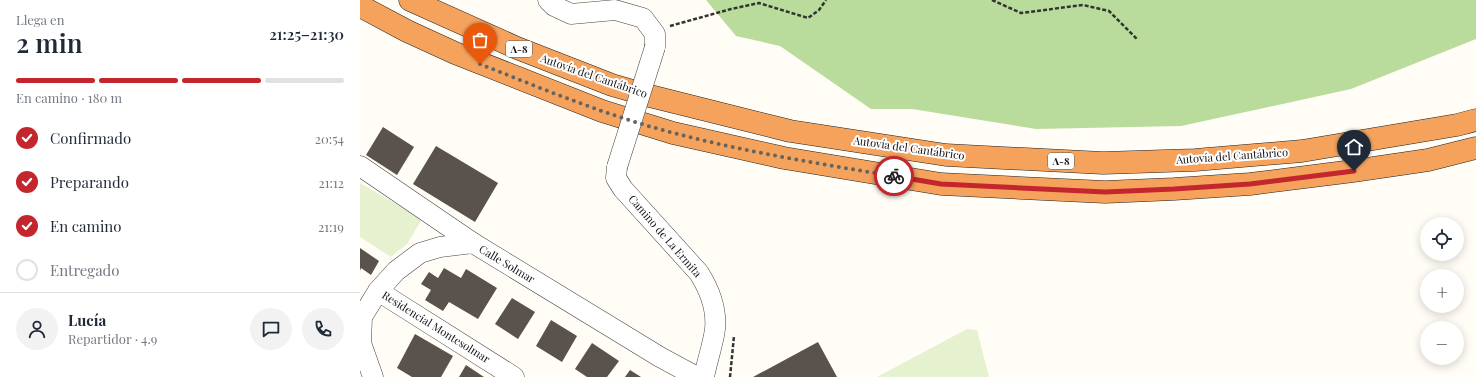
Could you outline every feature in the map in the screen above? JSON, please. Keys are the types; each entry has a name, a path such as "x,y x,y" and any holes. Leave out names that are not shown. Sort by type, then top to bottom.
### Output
{"highway":[{"name":"Autovía del Cantábrico","path":"410,0 517,48 612,85 683,105 790,131 946,155 1103,163 1195,160 1302,151 1458,125 1476,120"},
{"name":"A-8","path":"360,6 407,31 455,53 602,111 673,133 784,158 941,184 1105,192 1250,184 1428,160 1476,148"}],"street":[{"path":"548,0 554,6 571,14 615,10 643,18 655,40"},
{"name":"Camino de La Ermita","path":"655,40 617,167 616,178 623,189 699,273 708,286 713,305 715,328 704,377"},
{"path":"360,166 473,243"},
{"name":"Calle Solmar","path":"373,377 361,343 362,317 378,291 396,271 420,253 440,247 473,243 660,357 697,377"},
{"name":"Residencial Montesolmar","path":"378,291 514,377"}],"path":[{"path":"655,40 673,25 759,2 808,18 819,10 826,0"},
{"path":"992,0 1021,13 1083,6 1109,11 1138,40"}],"green space":[{"path":"706,0 1476,0 1476,39 1351,89 1181,126 1036,129 912,109 871,109 780,46 736,36"},
{"path":"360,183 422,219 407,244 391,257 360,237"},
{"path":"967,329 977,330 989,377 877,377"}],"building":[{"path":"383,127 414,147 397,175 366,155"},
{"path":"436,146 498,183 475,222 413,184"},
{"path":"360,248 379,261 371,275 361,268 360,271"},
{"path":"444,268 461,278 466,269 497,288 478,319 449,302 443,311 425,300 431,290 421,284 429,272 438,278"},
{"path":"512,298 535,312 518,339 495,324"},
{"path":"551,320 577,336 562,362 536,346"},
{"path":"415,334 453,356 441,377 412,377 397,368"},
{"path":"818,342 837,377 753,377"},
{"path":"592,343 619,361 607,377 587,377 575,369"},
{"path":"466,365 484,377 459,377"},
{"path":"630,370 641,377 625,377"}],"way so far":[{"path":"480,64 602,111 673,133 784,158 894,176"}],"route":[{"path":"894,176 941,184 1105,192 1250,184 1354,171"}]}
